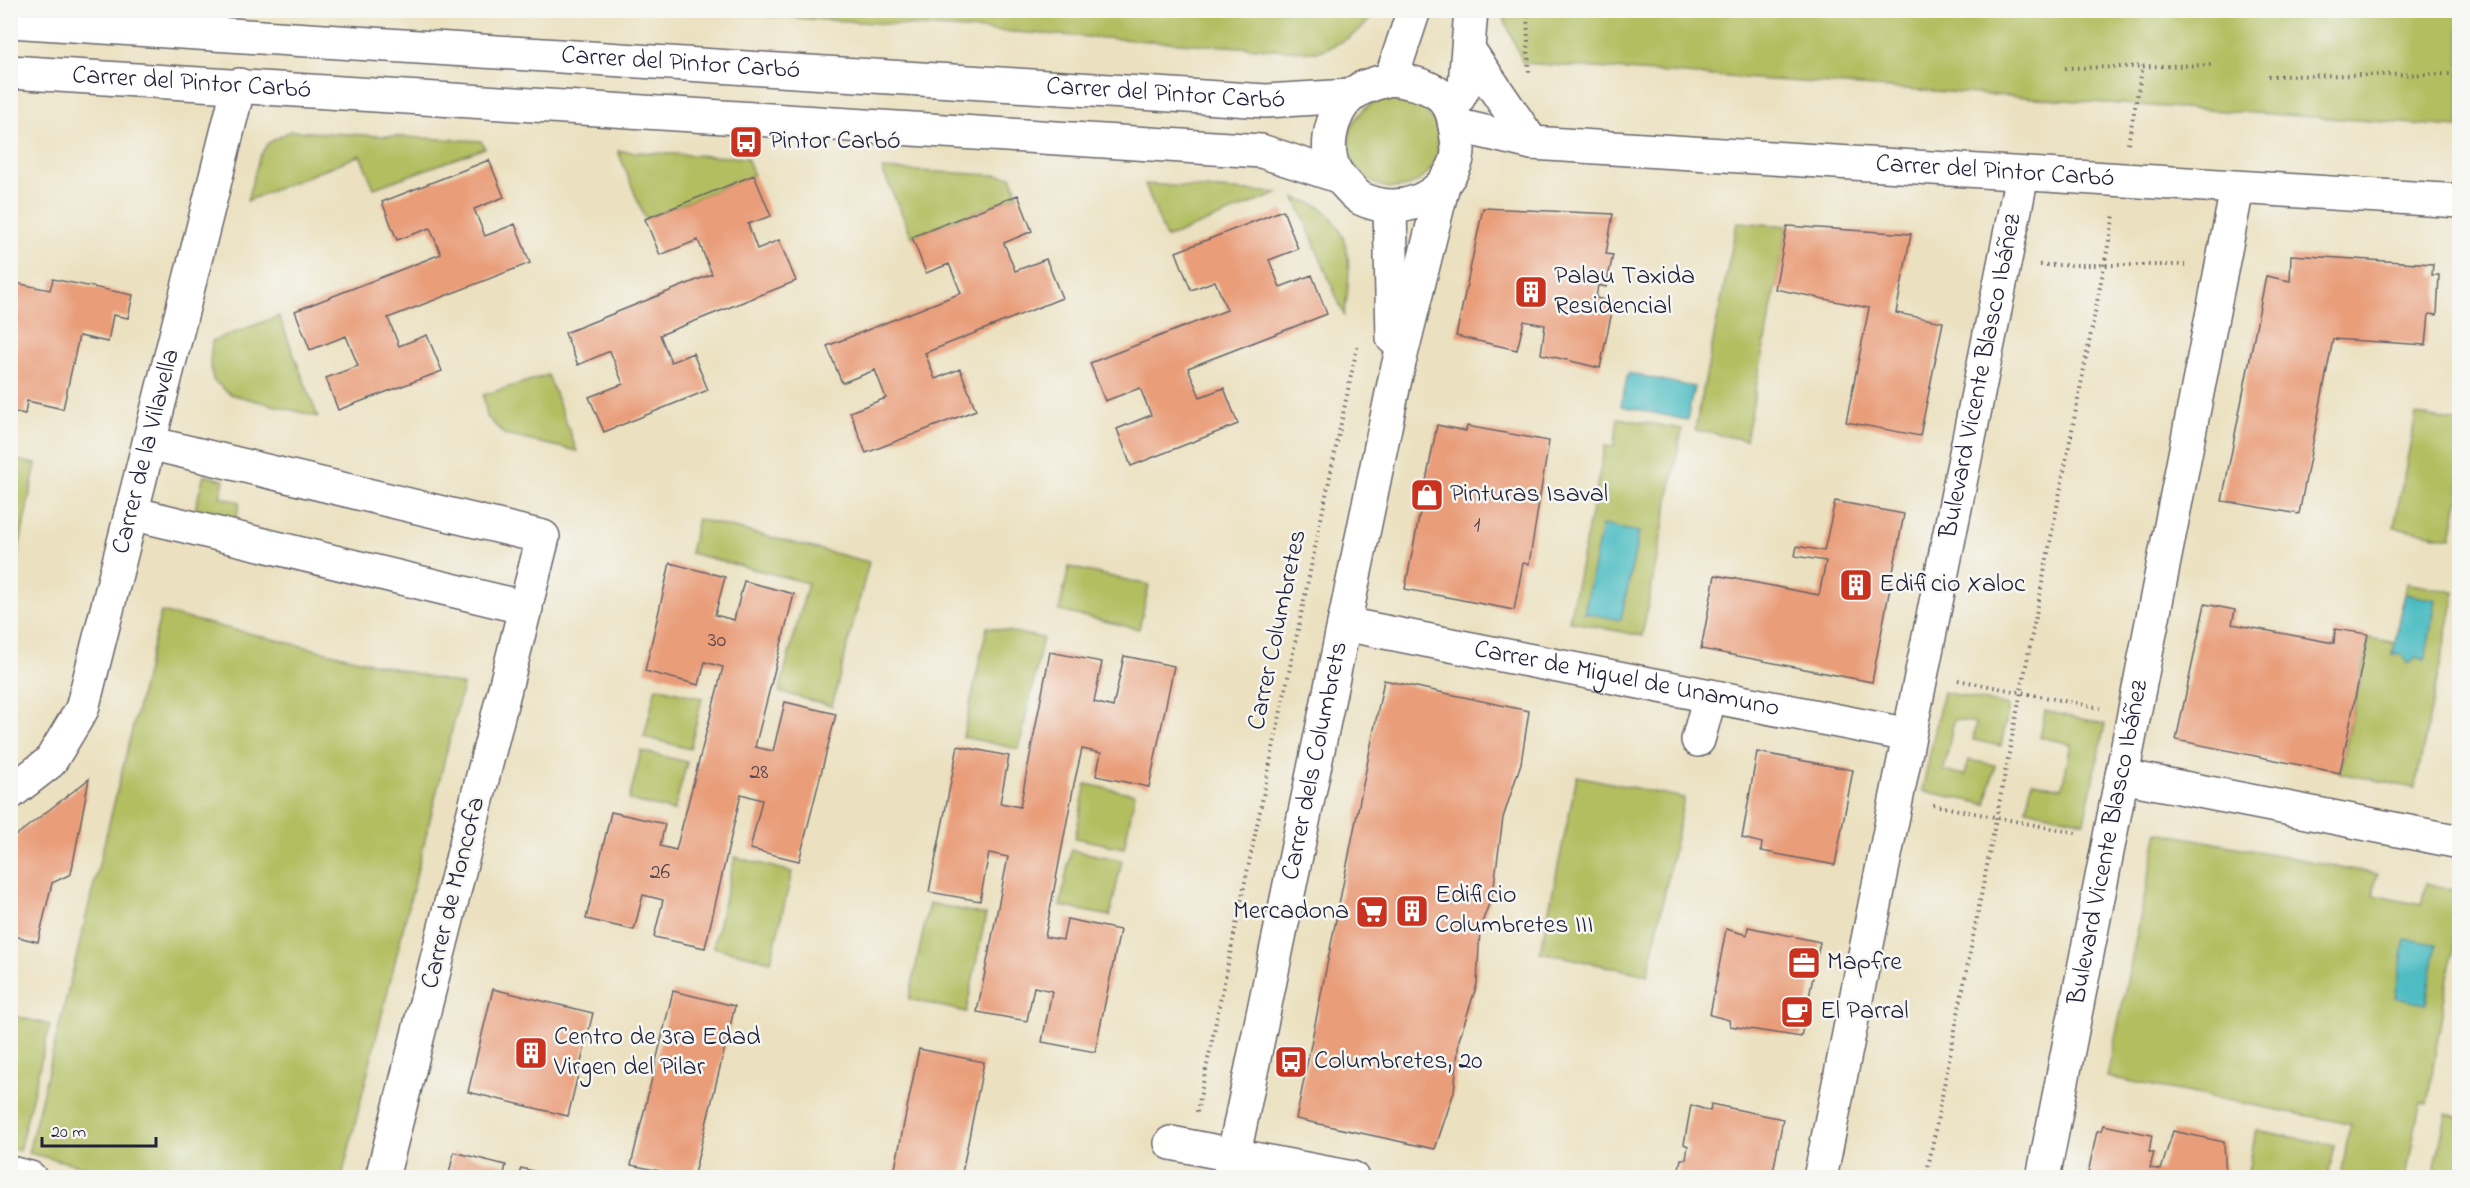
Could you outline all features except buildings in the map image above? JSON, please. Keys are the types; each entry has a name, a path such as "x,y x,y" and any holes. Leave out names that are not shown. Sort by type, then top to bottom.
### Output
{"street":[{"path":"1391,79 1414,10"},
{"path":"1454,118 1465,85 1470,52 1471,10"},
{"name":"Carrer del Pintor Carbó","path":"10,21 250,23 1266,101 1350,96"},
{"path":"1470,52 1532,143"},
{"name":"Carrer del Pintor Carbó","path":"10,72 1261,151 1338,176"},
{"path":"1391,79 1408,82 1442,97 1454,118 1458,142 1450,173 1419,203 1390,208 1360,198 1338,176 1329,148 1334,120 1350,96 1365,85 1391,79"},
{"name":"Carrer de la Vilavella","path":"10,793 50,762 82,709 239,85"},
{"name":"Carrer del Pintor Carbó","path":"1454,118 1532,143 2237,189 2460,201"},
{"name":"Carrer del Pintor Carbó","path":"1450,173 1532,143"},
{"name":"Carrer dels Columbrets","path":"1232,1166 1395,379 1450,173"},
{"name":"Bulevard Vicente Blasco Ibáñez","path":"1820,1178 2022,175"},
{"name":"Bulevard Vicente Blasco Ibáñez","path":"2043,1178 2237,189"},
{"name":"Carrer dels Columbrets","path":"1390,208 1395,379"},
{"name":"Carrer de Moncofa","path":"149,443 543,537 382,1178"},
{"path":"131,513 525,608"},
{"name":"Carrer de Miguel de Unamuno","path":"1344,624 1909,735"},
{"path":"1698,740 1710,696"},
{"path":"2122,776 2460,842"},
{"path":"1180,1144 1232,1166 1352,1178"},
{"path":"10,1173 30,1178"}],"path":[{"path":"2064,68 2213,65"},
{"path":"1926,1178 2143,66"},
{"path":"2268,76 2460,74"},
{"path":"2004,266 2222,265"},
{"name":"Carrer Columbretes","path":"1180,1144 1359,337"},
{"path":"1922,673 2133,715"},
{"path":"1897,798 2109,839"}],"green space":[{"path":"1375,10 1358,32 1317,52 693,11"},
{"path":"1505,10 2459,11 2459,127 1523,63 1504,19"},
{"path":"1394,98 1411,101 1426,111 1436,126 1439,143 1436,160 1426,175 1411,185 1394,188 1377,185 1362,175 1352,160 1349,143 1352,126 1362,111 1377,101"},
{"path":"290,131 481,141 485,148 374,188 360,155 247,201 259,158 268,143"},
{"path":"618,151 747,158 754,175 645,219"},
{"path":"882,169 1011,176 1018,195 912,237"},
{"path":"1145,184 1279,193 1166,238"},
{"path":"1295,198 1322,208 1333,219 1340,231 1345,244 1349,272 1344,315"},
{"path":"1737,222 1787,226 1746,440 1695,430"},
{"path":"279,316 318,417 230,394 213,380 210,363 212,341"},
{"path":"548,375 577,451 505,435 487,417 483,395"},
{"path":"2416,414 2459,422 2459,494 2451,538 2394,527"},
{"path":"1618,418 1682,429 1642,636 1569,621 1605,446 1614,447"},
{"path":"11,459 36,464 15,568 10,568"},
{"path":"204,475 224,480 220,497 240,502 235,524 194,513"},
{"path":"698,519 869,562 832,706 779,692 808,583 690,553"},
{"path":"1069,567 1149,585 1139,629 1059,611"},
{"path":"2406,583 2455,592 2415,788 2340,773 2369,638 2395,643"},
{"path":"161,612 463,685 342,1177 128,1177 28,1153"},
{"path":"987,627 1043,638 1019,749 963,737"},
{"path":"656,687 702,698 690,749 644,737"},
{"path":"1943,692 2009,706 2001,746 1973,740 1976,723 1954,719 1944,771 1965,775 1969,760 1995,765 1986,804 1922,791"},
{"path":"2045,711 2105,724 2084,822 2026,809 2032,782 2062,788 2071,744 2040,737"},
{"path":"641,751 687,762 674,811 629,800"},
{"path":"1577,776 1684,798 1648,975 1540,952"},
{"path":"1086,784 1135,794 1124,848 1075,838"},
{"path":"2158,832 2377,874 2373,895 2421,905 2426,883 2459,891 2459,912 2427,1104 2420,1103 2406,1177 2341,1177 2350,1124 2107,1077"},
{"path":"1071,850 1122,860 1110,916 1060,906"},
{"path":"735,857 792,872 771,961 713,947"},
{"path":"929,903 986,915 966,1012 909,999"},
{"path":"11,1015 50,1025 19,1151 11,1148"},
{"path":"2446,1114 2459,1117 2459,1177 2433,1177"},
{"path":"2256,1130 2334,1145 2327,1177 2247,1177"}],"water":[{"path":"1628,373 1694,387 1687,420 1621,406"},
{"path":"1602,525 1639,532 1621,620 1584,613"},
{"path":"2405,594 2436,600 2425,660 2417,657 2409,664 2401,654 2393,654"},
{"path":"2405,939 2436,944 2426,1004 2395,998"}],"place":[{"name":"Pintor Carbó","path":"746,142"},
{"name":"Palau Taxida Residencial","path":"1531,292"},
{"name":"Pinturas Isaval","path":"1427,495"},
{"name":"Edificio Xaloc","path":"1856,585"},
{"name":"Edificio Columbretes III","path":"1412,911"},
{"name":"Mercadona","path":"1372,912"},
{"name":"Mapfre","path":"1804,963"},
{"name":"El Parral","path":"1797,1012"},
{"name":"Centro de 3ra Edad Virgen del Pilar","path":"531,1053"},
{"name":"Columbretes, 20","path":"1291,1062"}]}
